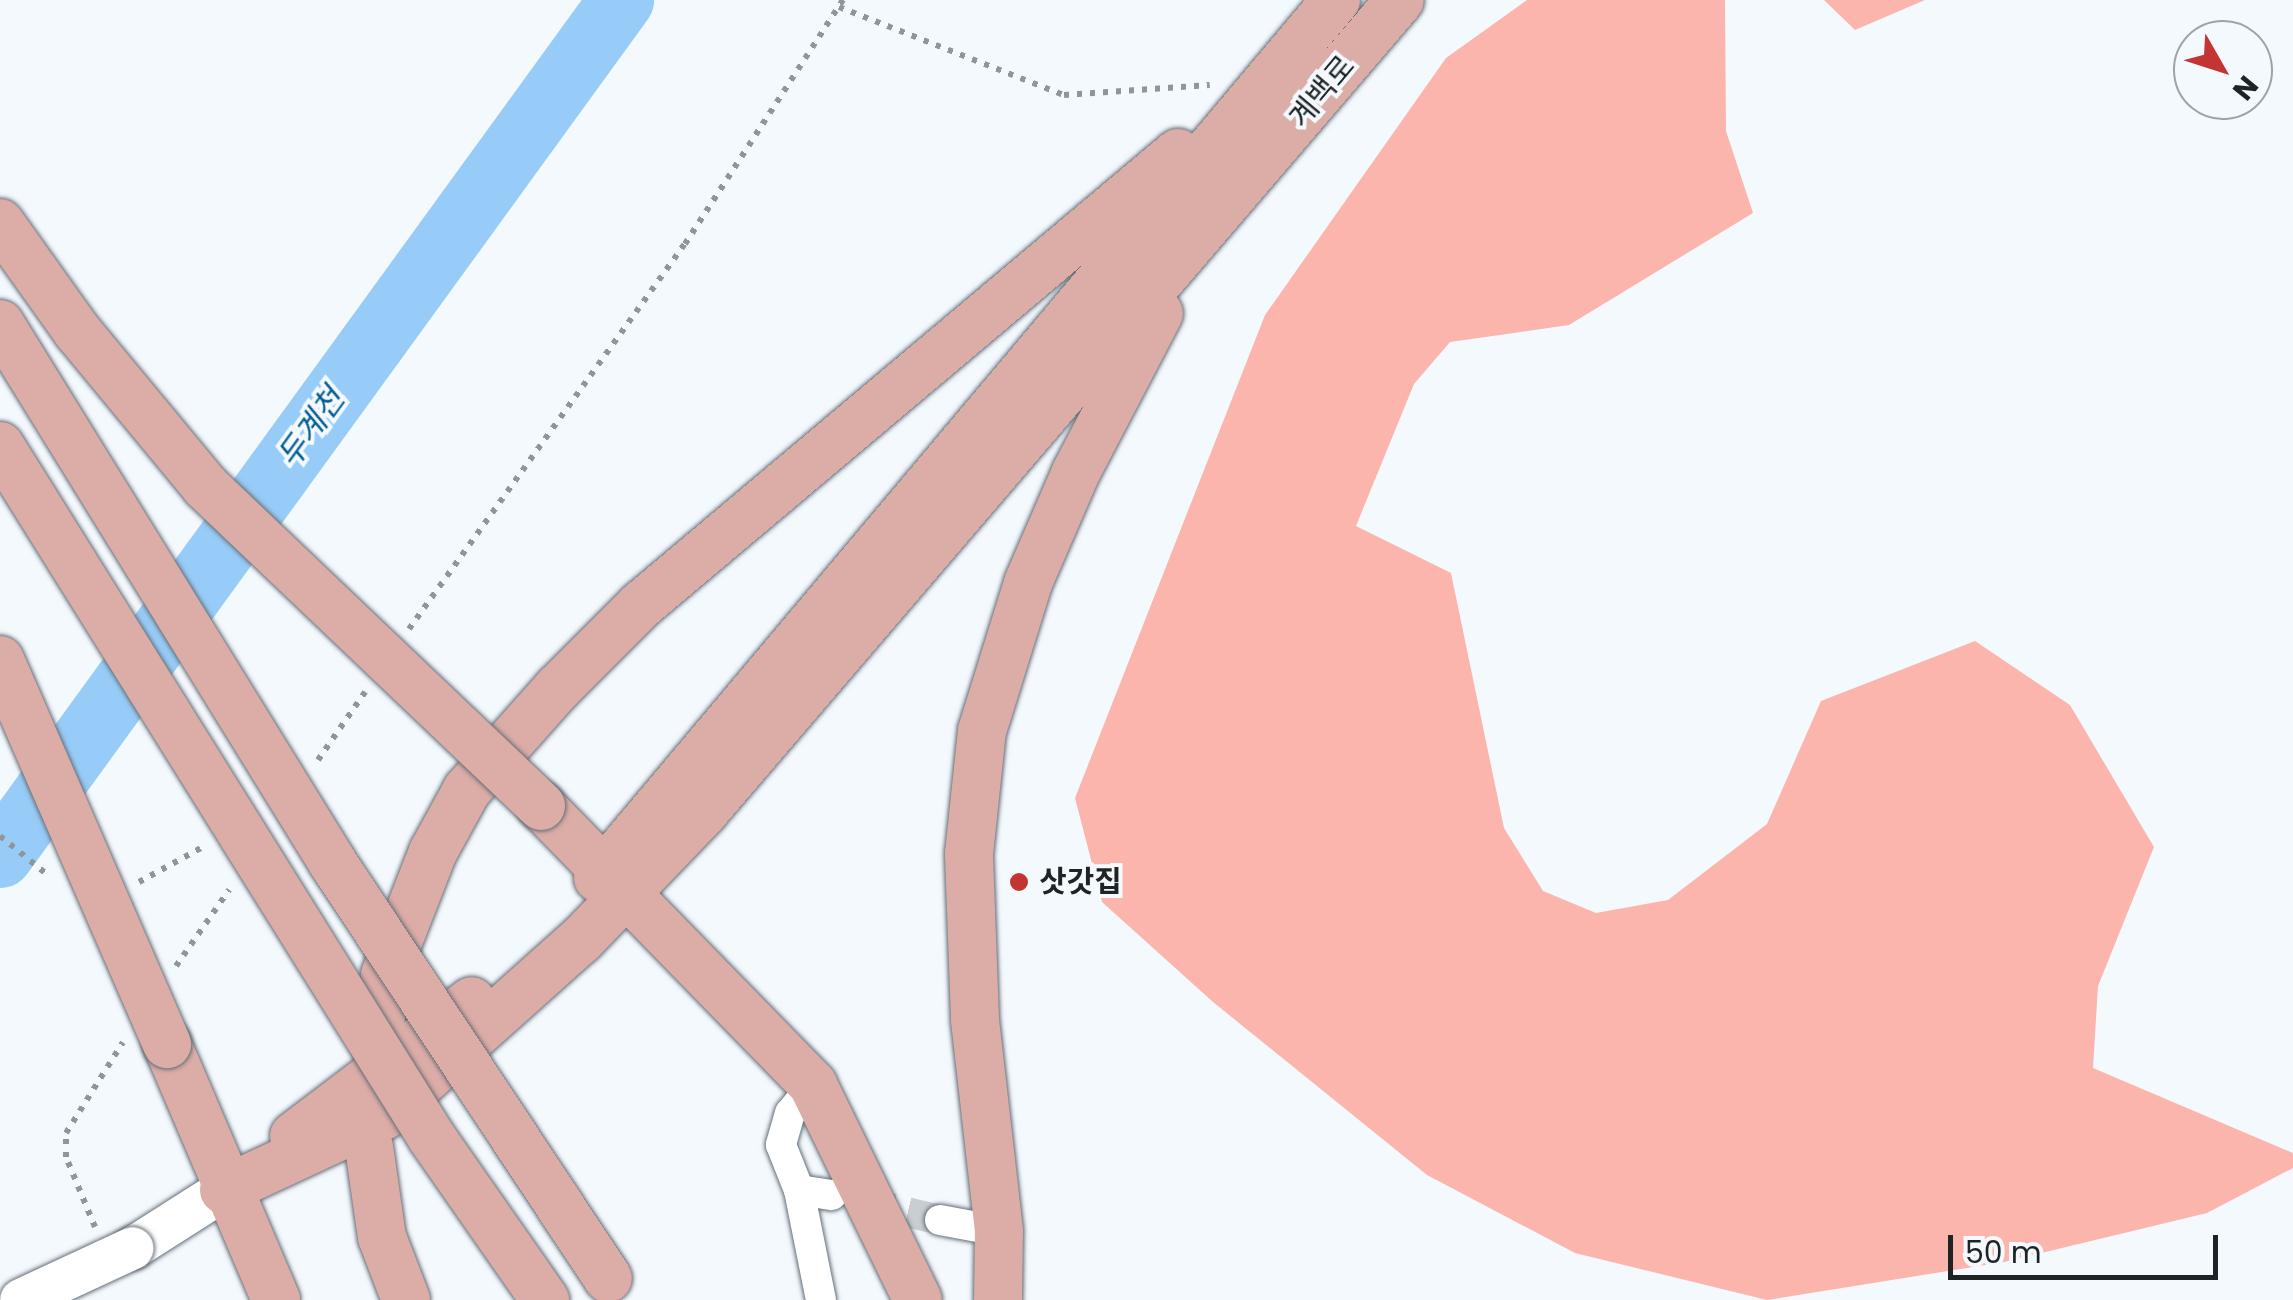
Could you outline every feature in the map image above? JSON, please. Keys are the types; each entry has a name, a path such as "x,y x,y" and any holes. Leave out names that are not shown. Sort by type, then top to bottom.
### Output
{"main road":[{"name":"계백로","path":"1266,82 1336,0"},
{"name":"계백로","path":"1243,184 1400,0"},
{"path":"224,1190 385,1116 503,1016 1266,82"},
{"path":"378,1049 385,975 433,852 467,790 558,688 641,605 1266,82"},
{"path":"617,880 704,812 1243,184"},
{"path":"998,1300 998,1231 976,1019 969,854 982,731 1028,583 1076,472 1154,321 1243,184"},
{"path":"0,223 77,331 206,486 617,880 813,1084 918,1300"},
{"path":"0,324 333,863 615,1289"},
{"path":"0,446 432,1138 545,1300"},
{"path":"0,660 167,1044 224,1190 276,1300"},
{"path":"369,1146 382,1237 406,1300"}],"street":[{"path":"813,1084 790,1113 781,1145 798,1190 821,1300"},
{"path":"21,1300 133,1248 224,1190"},
{"path":"798,1190 832,1195"},
{"path":"940,1220 998,1231"}],"path":[{"path":"839,7 1064,95 1266,82"},
{"path":"0,836 64,889"},
{"path":"127,888 220,838"}],"shaded area":[{"path":"1527,0 1725,0 1726,131 1753,213 1569,325 1450,342 1414,384 1356,526 1451,573 1504,828 1543,891 1596,913 1668,900 1767,824 1821,701 1975,641 2070,705 2154,847 2098,986 2093,1068 2293,1153 2293,1168 2207,1213 2004,1262 1767,1300 1575,1253 1427,1175 1213,1002 1102,902 1075,798 1265,315 1446,58"},
{"path":"1824,0 1925,0 1855,30"}],"waterway":[{"name":"두계천","path":"0,855 621,0"}],"tunnel":[{"path":"864,1202 940,1220"}],"place":[{"name":"삿갓집","path":"1019,882"}]}
